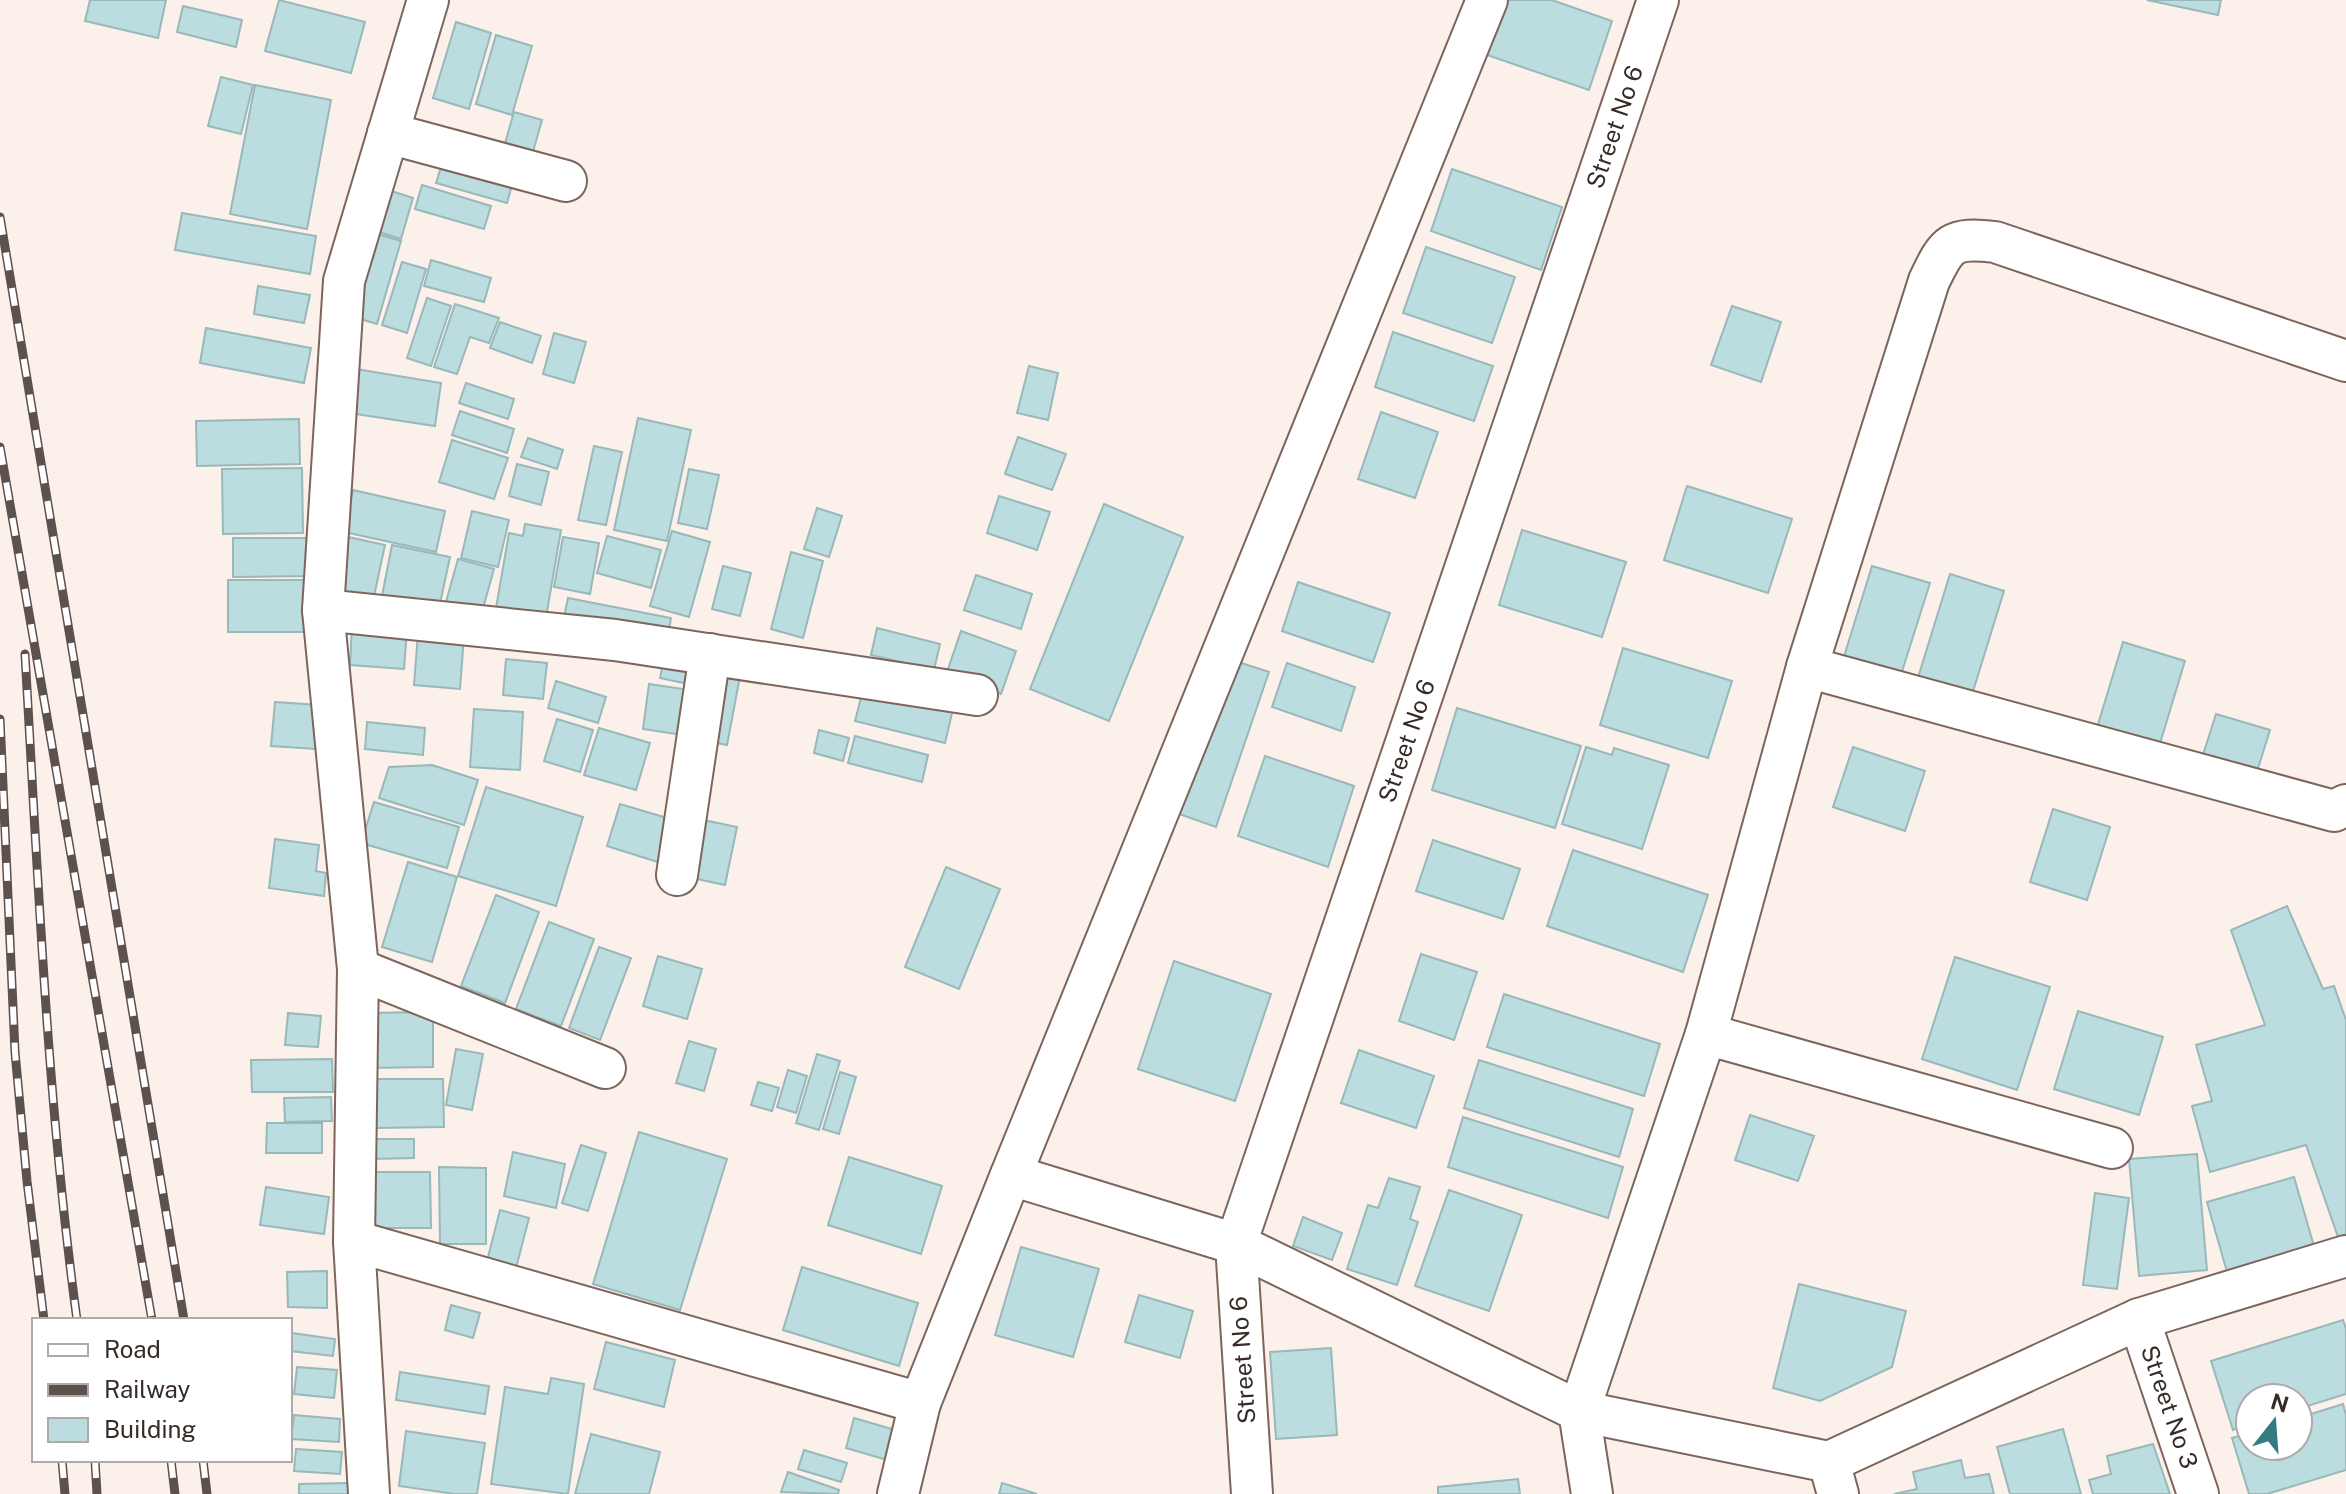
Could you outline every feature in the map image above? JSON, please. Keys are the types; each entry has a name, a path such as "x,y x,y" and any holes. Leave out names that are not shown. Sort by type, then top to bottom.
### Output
{"street":[{"path":"369,1494 354,1241 358,969 323,610 344,281 428,0"},
{"path":"898,1494 920,1403 1487,0"},
{"name":"Street No 6","path":"1252,1494 1236,1244 1658,0"},
{"path":"388,133 566,181"},
{"path":"1592,1494 1579,1411 1706,1034 1807,667 1929,281 1943,251 1967,239 1995,242 2346,361"},
{"path":"323,610 615,640 977,695"},
{"path":"677,875 710,654"},
{"path":"1807,667 2334,811 2346,805"},
{"path":"358,969 605,1068"},
{"path":"1706,1034 2112,1148"},
{"path":"1011,1175 1236,1244 1579,1411 1834,1478 2139,1319 2346,1256"},
{"path":"354,1241 920,1403"},
{"name":"Street No 3","path":"2139,1319 2198,1494"}],"building":[{"path":"90,0 166,0 158,38 85,21"},
{"path":"279,0 365,22 351,73 265,51"},
{"path":"1507,0 1552,0 1612,21 1589,90 1487,55"},
{"path":"2147,0 2221,0 2218,15"},
{"path":"183,6 242,20 236,47 177,32"},
{"path":"456,22 491,33 469,109 433,98"},
{"path":"496,35 532,46 512,115 476,104"},
{"path":"221,77 253,85 241,134 208,126"},
{"path":"255,85 331,100 307,229 230,214"},
{"path":"514,112 542,120 531,159 503,150"},
{"path":"442,164 512,185 507,203 436,183"},
{"path":"1452,169 1562,207 1541,270 1431,231"},
{"path":"422,185 491,206 484,229 415,209"},
{"path":"382,188 413,198 401,239 369,229"},
{"path":"182,213 316,236 310,274 175,250"},
{"path":"370,232 401,241 377,324 347,315"},
{"path":"1426,247 1515,277 1492,343 1403,313"},
{"path":"431,260 491,278 484,302 424,286"},
{"path":"402,262 426,269 407,333 382,325"},
{"path":"258,286 310,295 304,323 254,314"},
{"path":"427,298 451,306 431,366 407,358"},
{"path":"455,304 499,318 489,343 470,337 457,374 434,367"},
{"path":"1732,306 1781,322 1761,382 1711,365"},
{"path":"500,322 541,336 532,363 490,348"},
{"path":"206,328 311,348 304,383 200,363"},
{"path":"1393,332 1493,366 1474,421 1375,387"},
{"path":"554,333 586,342 574,383 543,374"},
{"path":"1029,366 1058,373 1048,420 1017,413"},
{"path":"356,369 441,383 435,426 349,413"},
{"path":"466,383 514,399 508,419 459,403"},
{"path":"460,411 514,429 507,453 452,435"},
{"path":"1381,412 1438,432 1415,498 1358,479"},
{"path":"638,418 691,430 667,541 614,530"},
{"path":"299,419 300,464 197,466 196,421"},
{"path":"1018,437 1066,454 1052,490 1005,474"},
{"path":"528,438 563,450 557,469 521,457"},
{"path":"452,440 508,458 494,499 439,482"},
{"path":"594,446 622,452 606,525 578,520"},
{"path":"517,464 549,472 541,505 509,496"},
{"path":"302,468 303,533 223,534 222,469"},
{"path":"689,469 719,475 707,529 678,523"},
{"path":"1687,486 1792,519 1768,593 1664,560"},
{"path":"353,490 445,511 436,552 344,532"},
{"path":"999,496 1050,512 1037,550 987,533"},
{"path":"1104,504 1183,537 1109,721 1030,689"},
{"path":"817,508 842,516 829,557 804,549"},
{"path":"472,511 509,520 498,567 461,558"},
{"path":"525,524 561,530 545,623 495,614 509,533 523,536"},
{"path":"1522,530 1626,562 1602,637 1499,605"},
{"path":"672,531 710,542 689,617 650,606"},
{"path":"344,536 385,545 373,601 332,592"},
{"path":"607,536 661,550 651,588 597,573"},
{"path":"563,537 599,543 590,594 554,587"},
{"path":"233,538 311,538 311,576 233,577"},
{"path":"392,545 450,557 438,613 381,601"},
{"path":"791,552 823,561 803,638 771,629"},
{"path":"458,559 494,569 480,619 444,609"},
{"path":"723,566 751,573 740,616 712,609"},
{"path":"1872,566 1930,583 1899,681 1842,663"},
{"path":"1950,574 2004,591 1970,701 1916,684"},
{"path":"976,575 1032,594 1021,629 964,610"},
{"path":"228,580 306,580 306,632 228,632"},
{"path":"1298,582 1390,613 1373,662 1282,631"},
{"path":"568,598 671,618 667,642 563,622"},
{"path":"352,626 407,630 404,669 350,665"},
{"path":"877,628 940,644 934,670 871,655"},
{"path":"961,631 1016,651 1001,694 946,675"},
{"path":"418,633 464,636 460,689 414,685"},
{"path":"2123,642 2185,661 2158,750 2096,731"},
{"path":"1623,648 1732,681 1708,758 1600,725"},
{"path":"664,658 697,665 693,685 660,678"},
{"path":"506,659 547,663 543,699 503,695"},
{"path":"1232,660 1269,672 1216,827 1179,814"},
{"path":"1287,663 1355,687 1341,731 1272,707"},
{"path":"714,666 741,671 727,745 701,740"},
{"path":"556,681 606,697 598,723 548,708"},
{"path":"649,684 697,691 690,736 643,729"},
{"path":"864,686 953,709 945,743 855,721"},
{"path":"275,702 319,705 316,749 271,746"},
{"path":"1457,708 1581,746 1555,828 1432,790"},
{"path":"474,709 523,712 520,770 470,767"},
{"path":"2216,714 2270,730 2255,778 2201,761"},
{"path":"557,719 593,730 580,772 544,761"},
{"path":"367,722 425,728 423,755 365,749"},
{"path":"599,728 650,743 636,790 584,775"},
{"path":"819,730 849,738 843,761 814,753"},
{"path":"855,736 928,755 922,782 848,763"},
{"path":"1586,747 1612,755 1614,748 1669,765 1642,849 1562,824"},
{"path":"1853,747 1925,771 1905,831 1833,807"},
{"path":"1265,756 1354,786 1328,867 1238,836"},
{"path":"432,765 478,780 464,825 379,798 389,767"},
{"path":"486,787 583,817 556,906 458,876"},
{"path":"374,802 459,827 447,868 361,843"},
{"path":"620,804 677,821 664,864 607,846"},
{"path":"2053,809 2110,827 2087,900 2030,882"},
{"path":"694,818 737,827 725,885 683,876"},
{"path":"275,839 319,845 316,871 326,873 324,896 269,888"},
{"path":"1433,840 1520,869 1503,919 1416,891"},
{"path":"1573,850 1708,895 1683,972 1547,926"},
{"path":"408,862 457,877 432,962 382,947"},
{"path":"946,867 1000,889 959,989 905,967"},
{"path":"496,895 539,912 505,1003 461,986"},
{"path":"2287,906 2323,989 2334,986 2346,1020 2346,1235 2338,1237 2306,1145 2210,1172 2192,1106 2212,1101 2196,1045 2265,1025 2231,930"},
{"path":"549,922 594,939 561,1026 516,1009"},
{"path":"599,947 631,958 600,1040 569,1028"},
{"path":"1421,954 1477,972 1454,1040 1399,1021"},
{"path":"658,956 702,969 687,1019 643,1006"},
{"path":"1955,957 2050,987 2017,1090 1922,1059"},
{"path":"1174,961 1271,994 1235,1101 1138,1069"},
{"path":"1504,994 1660,1044 1644,1096 1487,1047"},
{"path":"2078,1011 2163,1037 2139,1115 2054,1089"},
{"path":"433,1012 433,1067 365,1068 364,1013"},
{"path":"288,1013 321,1016 318,1047 285,1045"},
{"path":"689,1041 716,1049 704,1091 676,1083"},
{"path":"456,1049 483,1054 472,1110 446,1105"},
{"path":"1359,1050 1434,1076 1416,1128 1341,1103"},
{"path":"817,1054 840,1061 819,1130 796,1123"},
{"path":"332,1059 333,1092 252,1092 251,1060"},
{"path":"1479,1060 1633,1109 1619,1157 1464,1108"},
{"path":"788,1070 807,1076 796,1113 777,1107"},
{"path":"840,1072 856,1077 839,1134 823,1129"},
{"path":"375,1079 443,1079 444,1127 375,1128"},
{"path":"758,1082 779,1088 772,1111 751,1105"},
{"path":"331,1097 332,1121 285,1122 284,1098"},
{"path":"1750,1115 1814,1136 1798,1181 1735,1160"},
{"path":"1463,1117 1623,1167 1608,1218 1448,1167"},
{"path":"267,1123 322,1123 322,1153 266,1153"},
{"path":"639,1132 727,1159 680,1310 593,1284"},
{"path":"371,1139 414,1139 414,1158 371,1159"},
{"path":"581,1145 606,1153 588,1211 562,1203"},
{"path":"513,1152 565,1164 556,1208 504,1196"},
{"path":"2197,1154 2207,1270 2139,1276 2129,1159"},
{"path":"849,1157 942,1186 921,1254 828,1225"},
{"path":"439,1167 486,1168 486,1244 440,1244"},
{"path":"375,1172 430,1172 431,1228 375,1228"},
{"path":"2294,1177 2314,1246 2227,1272 2207,1202"},
{"path":"1389,1178 1420,1187 1410,1219 1418,1222 1397,1285 1347,1269 1368,1205 1378,1208"},
{"path":"266,1187 329,1197 324,1234 260,1225"},
{"path":"1449,1190 1522,1215 1489,1311 1415,1286"},
{"path":"2095,1193 2129,1198 2117,1289 2083,1285"},
{"path":"500,1210 529,1218 515,1272 486,1265"},
{"path":"1303,1217 1342,1233 1332,1260 1293,1246"},
{"path":"1021,1247 1099,1269 1073,1357 995,1335"},
{"path":"802,1267 918,1303 899,1366 783,1330"},
{"path":"327,1271 327,1308 288,1307 287,1272"},
{"path":"1799,1284 1906,1311 1892,1367 1820,1401 1773,1388"},
{"path":"1139,1295 1193,1311 1180,1358 1125,1342"},
{"path":"451,1305 480,1313 473,1338 445,1330"},
{"path":"2343,1320 2346,1329 2346,1394 2314,1404 2314,1382 2234,1382 2233,1430 2211,1361"},
{"path":"292,1333 335,1339 333,1356 292,1351"},
{"path":"606,1342 675,1360 664,1407 594,1389"},
{"path":"1331,1348 1337,1435 1276,1439 1270,1352"},
{"path":"297,1367 337,1370 334,1398 294,1394"},
{"path":"400,1372 489,1386 485,1414 396,1400"},
{"path":"551,1378 584,1384 568,1494 491,1484 505,1387 548,1394"},
{"path":"2343,1404 2346,1415 2346,1470 2267,1494 2249,1494 2239,1462 2314,1462 2314,1413"},
{"path":"294,1415 340,1419 339,1442 292,1439"},
{"path":"854,1418 902,1432 894,1462 846,1448"},
{"path":"2063,1429 2081,1494 2010,1494 1997,1447"},
{"path":"406,1431 485,1443 477,1494 399,1486"},
{"path":"591,1434 660,1452 649,1494 575,1494"},
{"path":"2153,1444 2170,1494 2093,1494 2089,1480 2111,1474 2107,1456"},
{"path":"296,1449 342,1452 340,1474 294,1471"},
{"path":"804,1450 847,1463 841,1482 798,1469"},
{"path":"1961,1460 1965,1478 1989,1474 1994,1494 1894,1494 1917,1489 1913,1472"},
{"path":"788,1472 839,1490 838,1494 781,1492"},
{"path":"1518,1479 1520,1494 1438,1494 1438,1487"},
{"path":"348,1483 348,1494 299,1494 299,1484"},
{"path":"1002,1483 1037,1494 999,1494"}],"railway":[{"path":"0,217 184,1318"},
{"path":"0,447 152,1318"},
{"path":"25,654 51,1071 77,1318"},
{"path":"0,719 15,1052 44,1318"},
{"path":"62,1462 65,1494"},
{"path":"95,1462 97,1494"},
{"path":"171,1462 175,1494"},
{"path":"203,1462 207,1494"}]}
